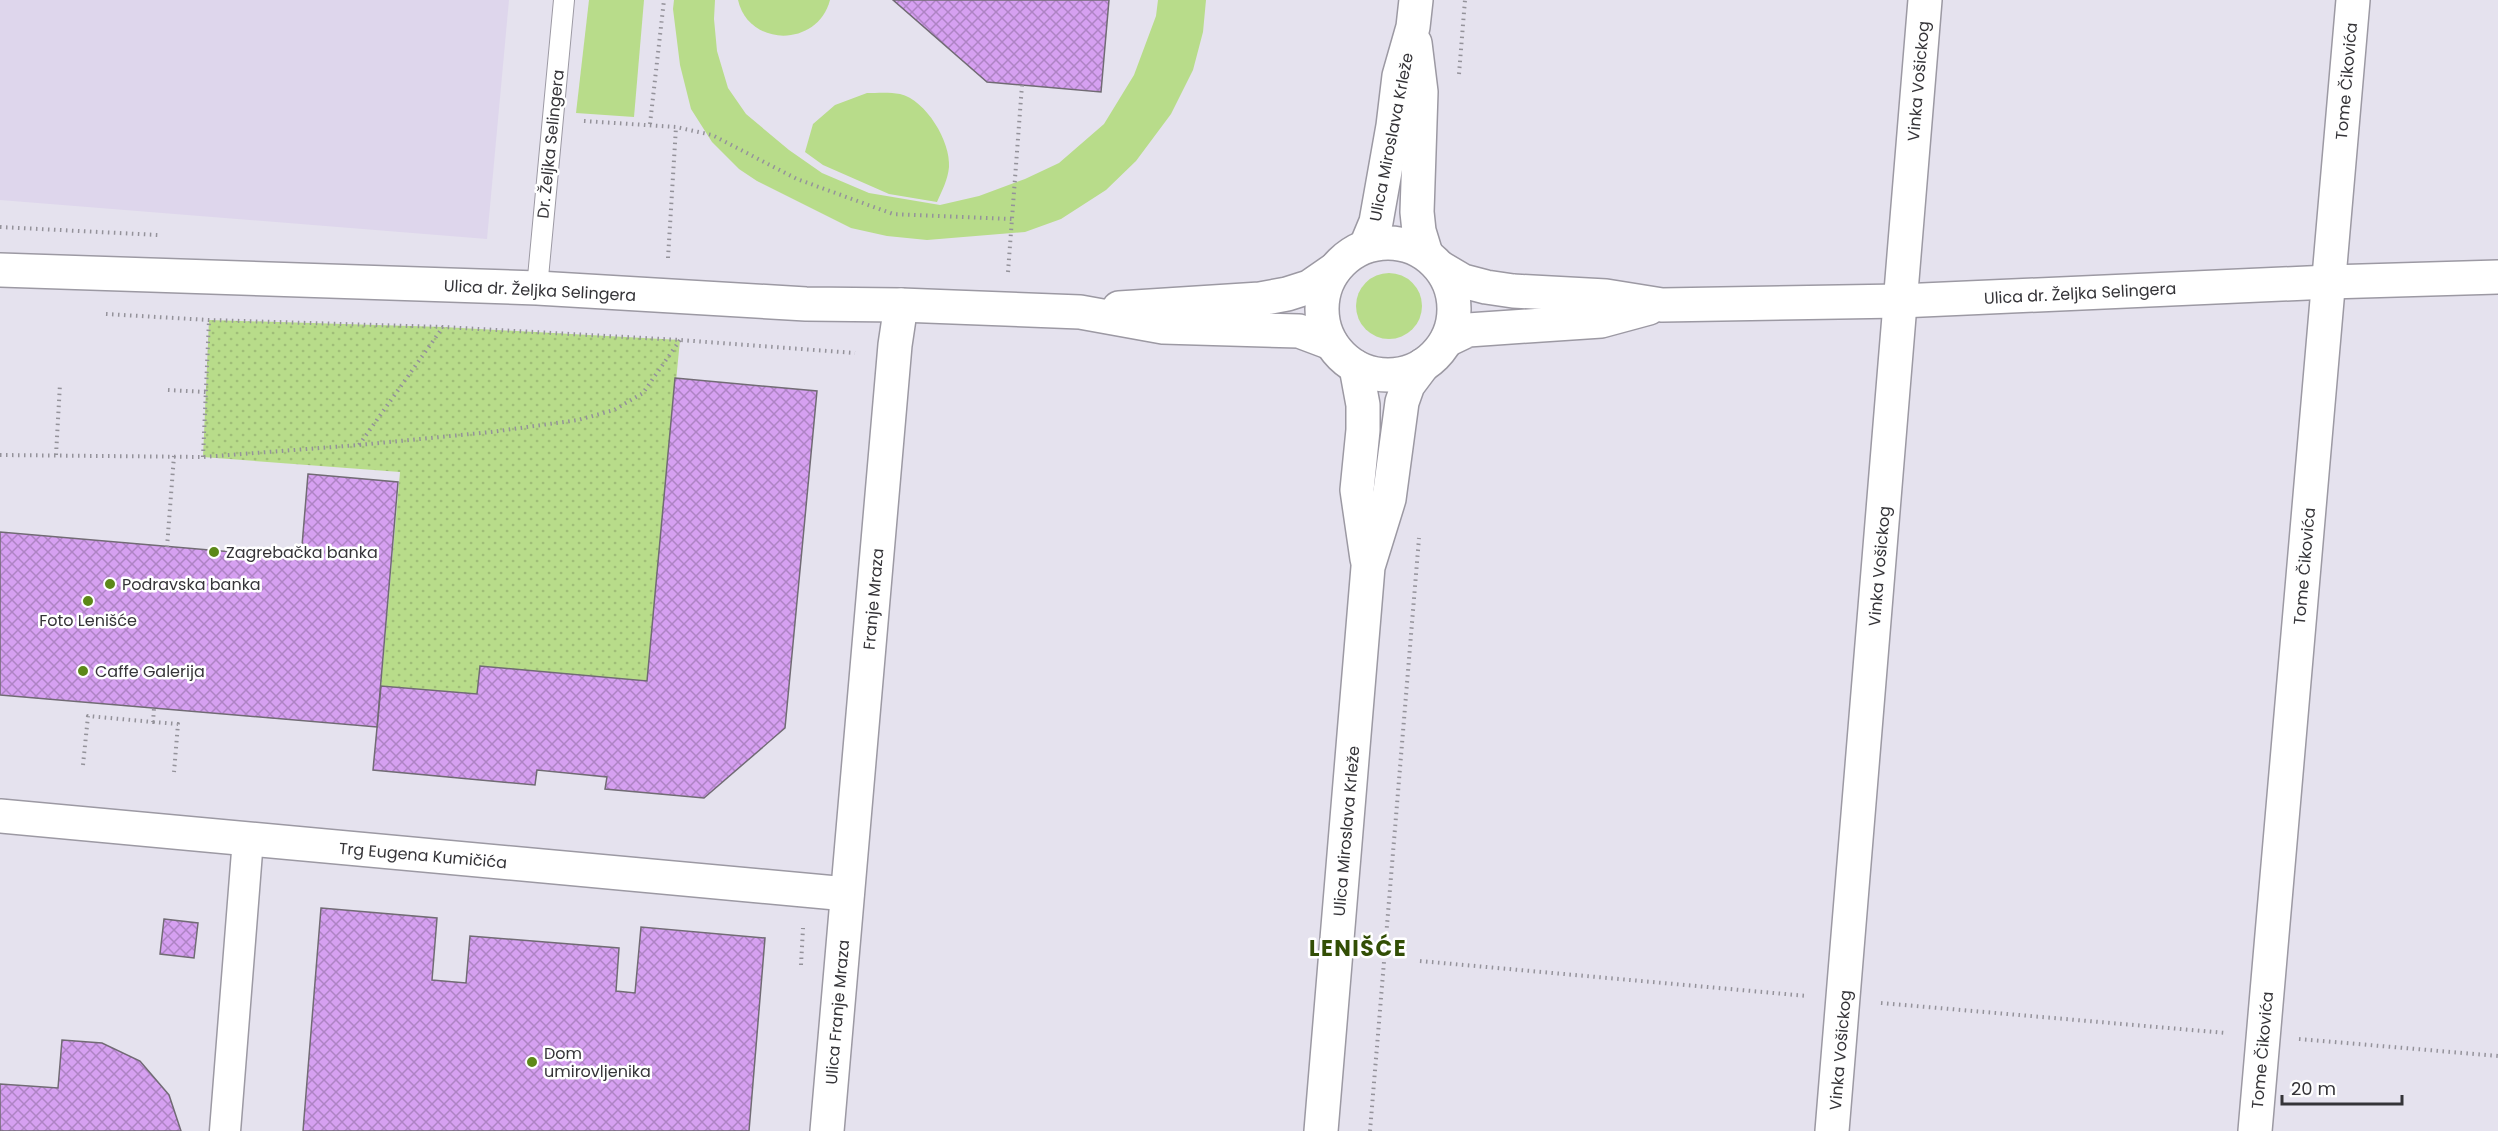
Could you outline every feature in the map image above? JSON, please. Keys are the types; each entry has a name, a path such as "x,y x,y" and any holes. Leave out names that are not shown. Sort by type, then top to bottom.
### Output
{"street":[{"name":"Vinka Vošickog","path":"1832,1131 1925,0"},
{"name":"Tome Čikovića","path":"2255,1131 2353,0"},
{"name":"Ulica Miroslava Krleže","path":"1366,246 1377,222 1399,76 1415,13"},
{"name":"Ulica Miroslava Krleže","path":"1415,13 1421,92 1417,212 1419,231 1433,261"},
{"path":"1387,242 1407,245 1433,261 1450,285 1455,303 1454,322 1447,340 1437,355 1407,372 1390,375 1372,374 1342,357 1331,343 1324,325 1321,305 1325,286 1335,269 1349,255 1366,246 1387,242"},
{"name":"Ulica dr. Željka Selingera","path":"1433,261 1463,280 1486,287 1514,291 1606,296 1662,305 1900,301 2498,277"},
{"name":"Ulica dr. Željka Selingera","path":"0,270 537,288 806,304 1080,312 1161,304 1260,299 1309,287 1335,269"},
{"name":"Franje Mraza","path":"847,894 895,345 901,305"},
{"name":"Ulica dr. Željka Selingera","path":"1447,340 1468,330 1601,321 1662,305"},
{"name":"Ulica dr. Željka Selingera","path":"1080,312 1163,327 1299,331 1331,343"},
{"name":"Ulica Miroslava Krleže","path":"1321,1131 1368,567 1389,498 1402,402 1408,385 1423,365"},
{"name":"Ulica Miroslava Krleže","path":"1356,367 1363,413 1357,490 1368,567"},
{"name":"Trg Eugena Kumičića","path":"0,816 847,894"},
{"path":"225,1131 248,839"},
{"name":"Ulica Franje Mraza","path":"826,1131 847,894"}],"lane":[{"name":"Dr. Željka Selingera","path":"537,288 564,0"}],"path":[{"path":"650,124 664,0"},
{"path":"1008,273 1022,85"},
{"path":"553,119 650,124 712,135 797,179 893,214 1012,219"},
{"path":"668,262 676,127"},
{"path":"0,227 164,235"},
{"path":"997,273 1020,273"},
{"path":"105,314 209,320 443,327 855,352"},
{"path":"203,457 209,320"},
{"path":"359,446 443,327"},
{"path":"0,455 203,457 359,446 578,420 614,410 643,393 680,340"},
{"path":"56,455 60,384"},
{"path":"168,390 206,392"},
{"path":"167,547 174,456"},
{"path":"1370,1131 1419,535"},
{"path":"153,722 154,708"},
{"path":"83,765 88,716 178,724 174,772"},
{"path":"2264,1036 2498,1056"}],"shaded area":[{"path":"0,0 509,0 487,239 0,200"}],"green space":[{"path":"589,0 644,0 634,117 576,113"},
{"path":"674,0 715,0 717,51 728,88 746,114 789,150 822,173 869,193 940,205 979,196 1025,179 1059,163 1104,124 1134,75 1156,16 1158,0 1206,0 1203,32 1193,70 1171,114 1136,161 1106,190 1061,219 1025,232 927,240 887,236 851,228 757,181 739,169 712,142 691,109 680,65 673,9"},
{"path":"738,0 830,0 823,15 812,27 784,36 755,27 745,16"},
{"path":"867,93 896,93 910,98 919,104 935,123 949,157 946,180 937,202 889,194 823,165 805,152 813,124 835,105"},
{"path":"1389,273 1402,276 1412,283 1419,293 1422,306 1419,319 1412,329 1402,336 1389,339 1376,336 1366,329 1359,319 1356,306 1359,293 1366,283 1376,276"},
{"path":"209,320 443,327 680,340 647,681 480,666 477,694 381,686 400,472 203,457"}],"building":[{"path":"893,0 1109,0 1101,92 987,82"},
{"path":"675,378 817,391 785,728 704,798 605,789 607,777 537,770 535,785 373,770 381,686 477,694 480,666 647,681"},
{"path":"308,474 398,482 377,727 0,695 0,532 301,558"},
{"name":"Dom umirovljenika","path":"321,908 437,918 432,980 466,983 470,936 619,948 616,991 635,993 641,927 765,938 749,1131 303,1131"},
{"path":"164,919 198,923 194,958 160,954"},
{"path":"62,1040 102,1043 140,1061 169,1095 181,1131 0,1131 0,1084 58,1088"}],"place":[{"name":"Zagrebačka banka","path":"214,552"},
{"name":"Podravska banka","path":"110,584"},
{"name":"Foto Lenišće","path":"88,601"},
{"name":"Caffe Galerija","path":"83,671"},
{"name":"Dom umirovljenika","path":"532,1062"}],"district":[{"name":"LENIŠĆE","path":"1358,948"}]}
